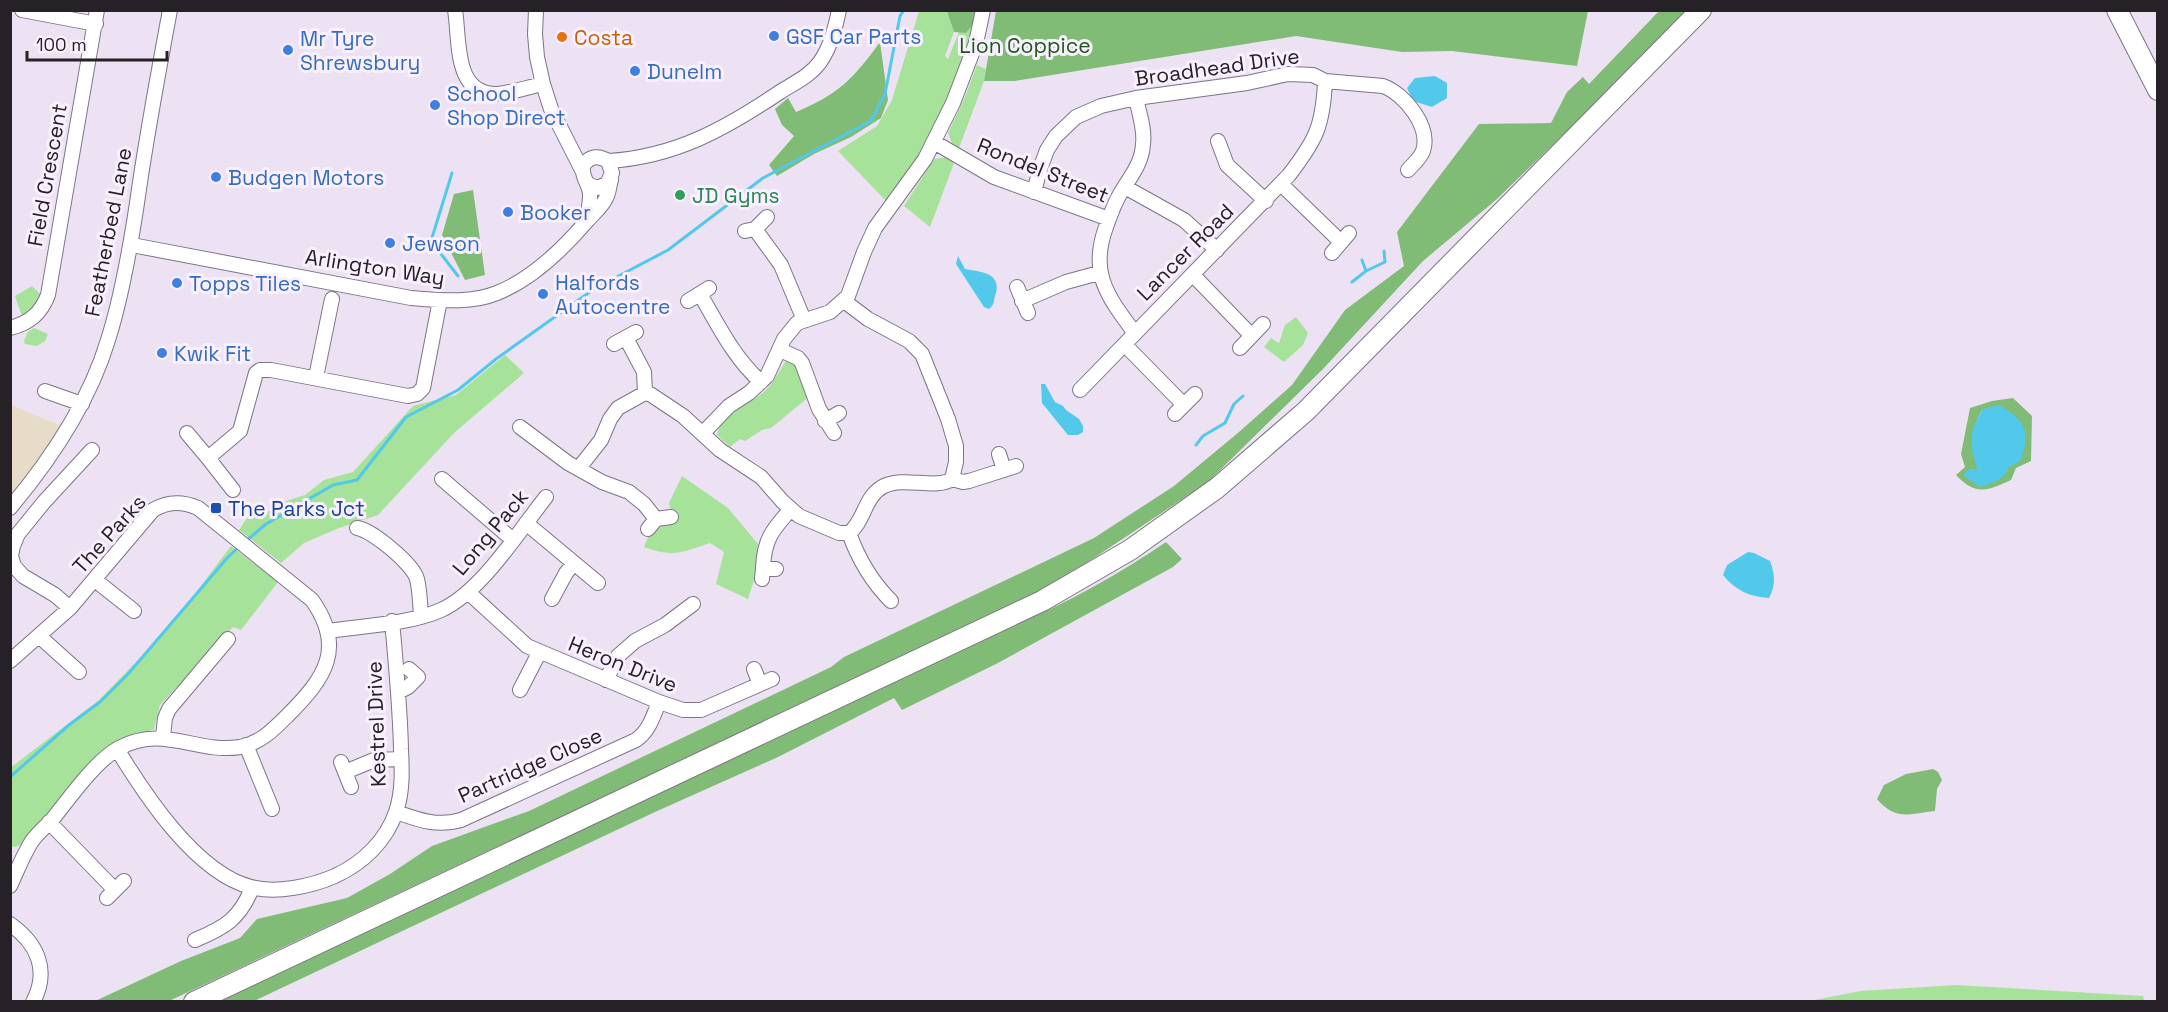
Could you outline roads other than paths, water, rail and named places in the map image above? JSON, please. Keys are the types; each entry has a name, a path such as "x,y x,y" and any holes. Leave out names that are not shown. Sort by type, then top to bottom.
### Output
{"highway":[{"path":"194,1002 1042,601 1130,550 1217,488 1306,411 1701,10"},
{"path":"2117,10 2157,90"}],"street":[{"path":"22,10 96,17"},
{"name":"Featherbed Lane","path":"10,508 41,470 71,425 108,340 132,245 153,100 170,10"},
{"path":"455,10 461,63 468,81 482,92 497,94 543,84"},
{"path":"536,10 537,57 551,110 582,170 583,178 592,187 603,187 610,172 636,160 685,146 717,132 801,80 819,63 827,51 839,10"},
{"path":"703,433 729,406 761,382 772,369 784,339 792,329 804,320 830,312 844,301 852,288 875,228 908,185 934,142 957,94 976,43 983,10"},
{"name":"Field Crescent","path":"10,328 29,321 36,315 44,306 48,295 96,17"},
{"name":"Broadhead Drive","path":"1034,192 1047,150 1065,126 1087,111 1136,98 1247,83 1288,74 1313,75 1324,81 1383,86 1392,89 1417,117 1424,140 1422,153 1408,170"},
{"name":"Lancer Road","path":"1134,332 1266,201 1300,160 1318,130 1324,110 1324,81"},
{"path":"1109,219 1137,169 1144,143 1136,98"},
{"path":"565,136 592,158"},
{"name":"Lancer Road","path":"1218,141 1227,165 1266,201"},
{"name":"Rondel Street","path":"934,142 978,169 1011,184 1109,219 1098,256 1099,273"},
{"path":"582,170 585,163 598,157 610,172"},
{"name":"Arlington Way","path":"132,245 411,298 473,300 498,293 540,268 572,240 608,196 610,172"},
{"path":"587,221 590,194 588,184"},
{"path":"1281,184 1340,243"},
{"path":"1125,187 1184,220 1217,250"},
{"path":"767,217 750,230 781,265 804,320"},
{"path":"1022,300 1066,282 1099,273 1107,292 1134,332 1125,345 1080,390"},
{"path":"1193,275 1251,335"},
{"path":"699,294 735,353 746,368 761,382"},
{"path":"316,377 331,299"},
{"path":"208,459 240,431 256,373 260,370 316,377 408,396 417,394 423,388 440,300"},
{"path":"579,468 601,440 610,419 618,408 632,398 645,393 676,411 731,458 761,477 790,509 809,521 839,533 849,533 856,525 871,496 882,487 899,482 946,483 952,478 956,462 956,446 948,419 922,354 909,341 868,320 844,301"},
{"path":"1240,348 1263,324"},
{"path":"625,338 644,372 645,393"},
{"path":"1125,345 1180,410 1195,394"},
{"path":"780,350 798,358 802,363 811,393 825,421 834,433"},
{"path":"45,391 82,404"},
{"path":"825,421 839,413"},
{"path":"520,427 568,463 602,482 629,492 644,504 652,524 671,517"},
{"path":"187,433 233,490"},
{"path":"70,608 55,595 23,576 14,566 11,556 12,546 18,534 84,453"},
{"path":"952,478 963,482 969,481 1010,468 999,454"},
{"path":"442,479 451,496 513,540"},
{"name":"Long Pack","path":"329,631 421,616 444,609 468,592 484,576 546,497"},
{"name":"The Parks","path":"10,661 70,608 153,510 163,504 186,503 198,508 248,551 312,600 323,616 329,631"},
{"path":"767,572 764,548 768,537 790,509"},
{"path":"526,523 598,583"},
{"path":"365,527 414,571 417,578 421,616"},
{"path":"849,533 868,573 891,601"},
{"path":"552,599 574,563"},
{"path":"95,580 131,604"},
{"name":"Heron Drive","path":"468,592 516,638 539,652 683,710 701,710 766,681 754,669"},
{"path":"606,680 618,656 635,641 665,625 693,604"},
{"name":"Kestrel Drive","path":"117,749 158,813 209,864 235,881 252,888 305,887 344,872 363,859 381,842 396,812 402,784 392,621"},
{"path":"10,886 16,856 34,839 84,781 117,749 134,741 163,737 212,747 230,748 246,745 270,734 320,678 327,662 329,631"},
{"path":"39,636 75,664"},
{"path":"163,737 165,718 169,709 227,646"},
{"name":"Heron Drive","path":"521,680 539,652"},
{"path":"398,692 408,687 417,676"},
{"name":"Partridge Close","path":"396,812 431,824 461,820 505,794 636,740 649,727 659,702"},
{"path":"246,745 266,802"},
{"path":"351,787 343,767 374,760 402,759"},
{"path":"49,822 116,890"},
{"path":"200,933 223,927 235,918 246,904 252,888"},
{"path":"10,924 30,940 40,963 33,1002"}],"water":[{"path":"1435,76 1447,83 1447,98 1432,107 1413,101 1407,88 1415,78"},
{"path":"958,256 965,269 978,271 994,278 997,288 994,303 989,309 984,307 956,264"},
{"path":"1041,384 1045,384 1055,402 1079,419 1083,432 1078,435 1068,435 1042,403"},
{"path":"1999,405 2015,416 2024,427 2024,451 2020,461 2009,467 2001,478 1980,487 1963,475 1969,469 1978,470 1973,453 1972,432 1983,409"},
{"path":"1748,552 1770,561 1774,580 1769,598 1743,592 1723,575 1727,565"}],"waterway":[{"path":"246,541 266,524 333,485 357,480 406,417 458,390 496,359 594,289 668,250 763,178 871,121 885,94 900,16 904,10"},
{"path":"452,173 431,241 458,276"},
{"path":"1352,282 1366,271 1385,262 1384,251"},
{"path":"1362,260 1366,271"},
{"path":"1196,445 1203,436 1225,423 1234,404 1243,396"},
{"path":"10,777 69,725 100,702 128,674 239,547"}],"place":[{"name":"GSF Car Parts","path":"774,36"},
{"name":"Costa","path":"562,37"},
{"name":"Mr Tyre Shrewsbury","path":"288,50"},
{"name":"Dunelm","path":"635,71"},
{"name":"School Shop Direct","path":"435,105"},
{"name":"Budgen Motors","path":"216,177"},
{"name":"JD Gyms","path":"680,195"},
{"name":"Booker","path":"508,212"},
{"name":"Jewson","path":"390,243"},
{"name":"Topps Tiles","path":"177,283"},
{"name":"Halfords Autocentre","path":"543,294"},
{"name":"Kwik Fit","path":"162,353"},
{"name":"The Parks Jct","path":"216,508"}],"park label":[{"name":"Lion Coppice","path":"1025,45"}]}
